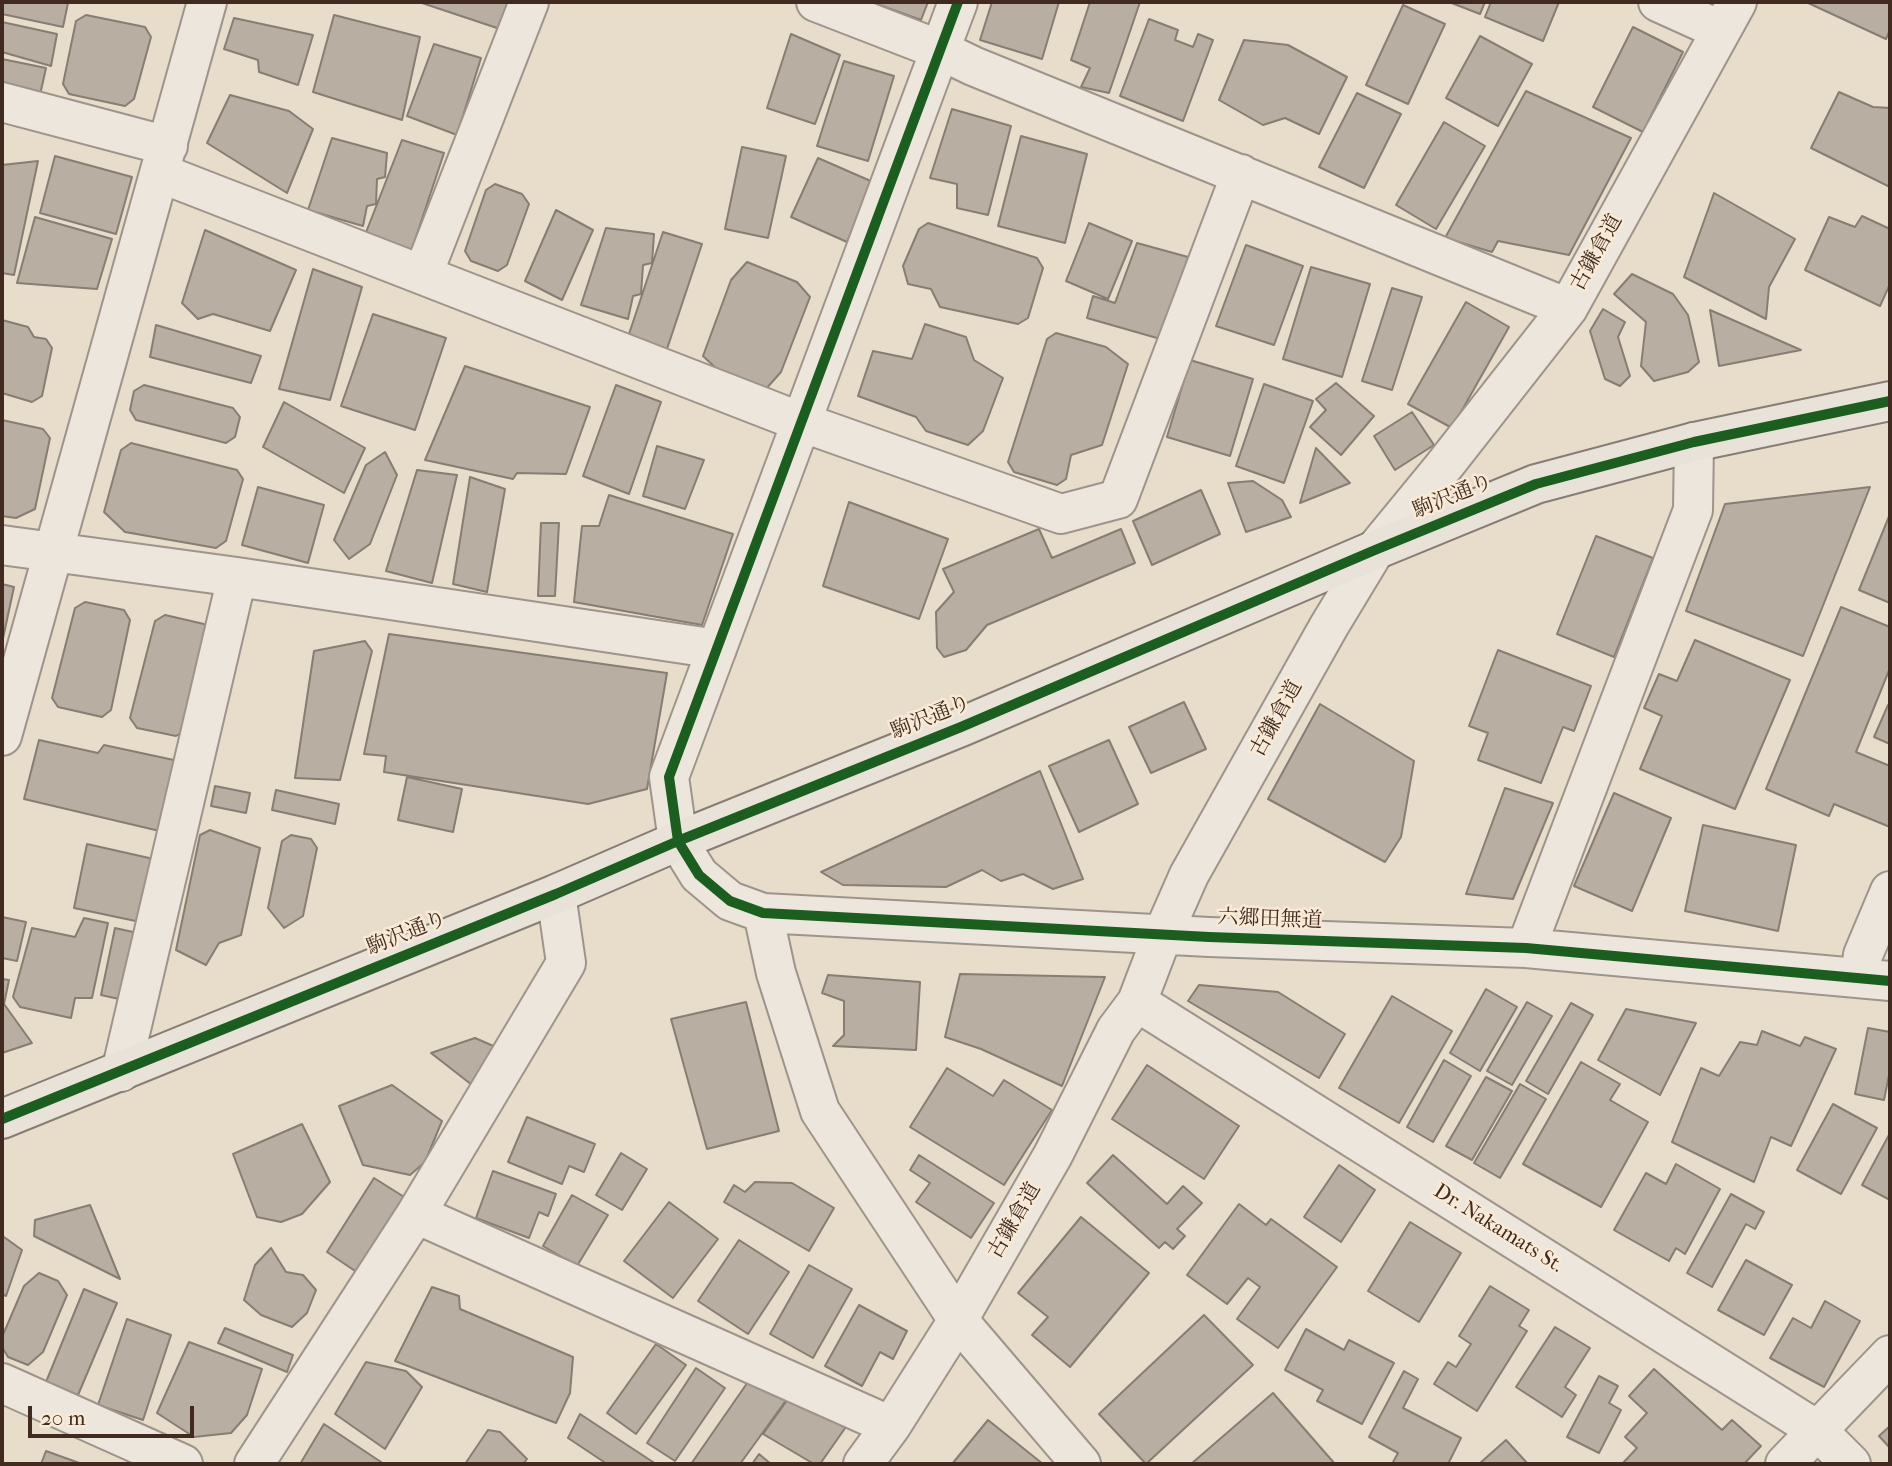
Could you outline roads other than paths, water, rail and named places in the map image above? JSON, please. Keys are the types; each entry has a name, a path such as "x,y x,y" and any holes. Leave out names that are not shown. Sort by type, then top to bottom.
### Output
{"main road":[{"name":"駒沢通り","path":"2,1119 961,727 1536,484 1693,442 1890,401"}],"street":[{"path":"2,736 207,2"},
{"path":"423,274 528,2"},
{"path":"816,2 940,50 972,66 1567,308"},
{"path":"678,841 669,777 958,2"},
{"path":"1658,2 1728,16"},
{"name":"古鎌倉道","path":"863,1464 891,1426 958,1320 1053,1155 1116,1030 1137,1002 1189,875 1329,626 1375,550 1567,308 1728,16"},
{"path":"2,102 164,159 423,274 802,422 1061,514 1118,499 1241,174"},
{"path":"1526,948 1693,510 1693,442"},
{"path":"2,545 237,577 717,649"},
{"path":"121,1072 237,577"},
{"name":"六郷田無道","path":"678,841 699,875 730,901 763,913 1163,934 1526,948 1875,980"},
{"path":"1875,980 1863,955 1890,891"},
{"path":"254,1464 416,1214 566,963 556,894"},
{"path":"763,913 776,973 820,1111 958,1320 1081,1464"},
{"name":"Dr. Nakamats St.","path":"1137,1002 1817,1430 1851,1464"},
{"path":"416,1214 891,1426"},
{"path":"1785,1464 1890,1355"},
{"path":"2,1384 183,1464"}]}
